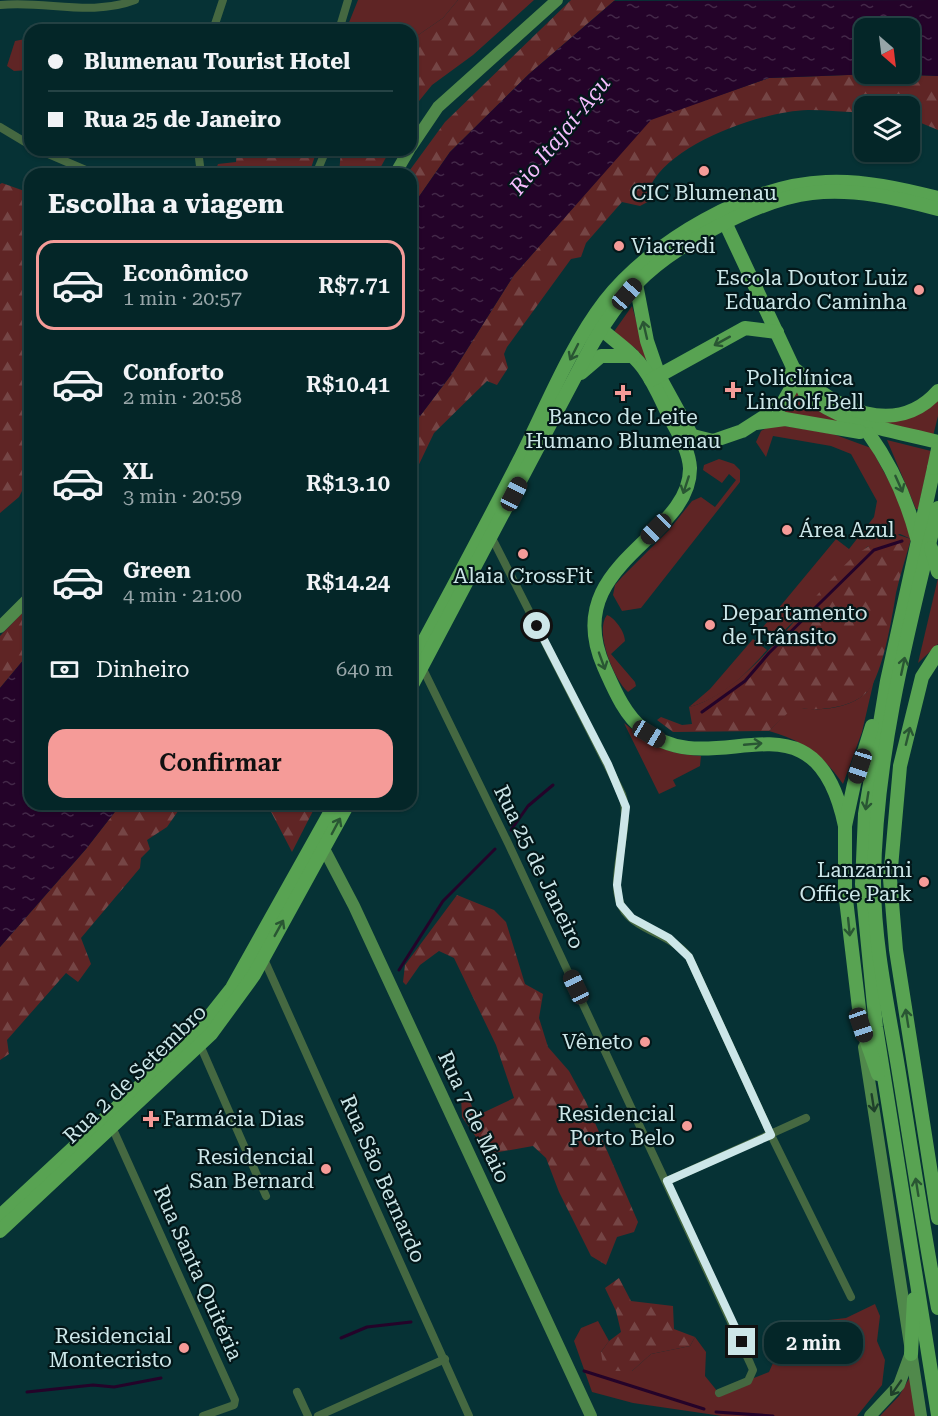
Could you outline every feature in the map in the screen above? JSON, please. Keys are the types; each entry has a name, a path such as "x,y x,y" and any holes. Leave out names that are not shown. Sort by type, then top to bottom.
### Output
{"main road":[{"path":"417,664 582,338 604,302 628,274 648,257 782,189 827,182 863,184 938,198"},
{"path":"417,664 492,538 601,329 636,284 668,257 723,218 778,201 812,193 862,194 938,208"},
{"path":"723,218 805,393 830,412 849,420 938,442"},
{"path":"636,284 655,378 689,459 687,483 671,513 609,579 596,619 596,636 604,666 633,720 660,740 688,748 763,743 796,750 810,758 835,786 845,826"},
{"path":"601,329 604,302"},
{"path":"655,378 745,328 777,332"},
{"path":"601,329 655,378 692,436"},
{"path":"570,386 600,357 633,356"},
{"path":"791,365 813,386 840,405 881,416 906,414 919,407 938,390"},
{"path":"677,430 704,441 724,440 756,423 782,406 792,387 791,365"},
{"path":"756,423 785,419 869,434 938,450 924,543 890,723 880,797 874,884 878,941 890,1022 938,1308"},
{"path":"869,434 887,460 938,572"},
{"path":"891,1113 861,1025 845,891 845,826 854,784 887,681 924,543 938,508"},
{"path":"938,652 922,677 900,766 890,879 896,948 938,1218"},
{"path":"887,681 865,814 862,884 876,1028 938,1415"},
{"name":"Rua 2 de Setembro","path":"0,1231 200,1045 224,1019 263,957 320,842 333,810"},
{"name":"Rua 2 de Setembro","path":"0,1216 202,1028 232,987 320,842 344,810"},
{"path":"890,1022 916,1076"},
{"path":"911,1354 915,1270"}],"street":[{"path":"0,5 44,3 104,8 135,0"},
{"path":"215,24 223,0"},
{"path":"341,24 348,0"},
{"path":"417,138 438,107 557,0"},
{"path":"0,127 24,142"},
{"path":"53,156 81,168"},
{"path":"492,538 622,794 626,818 617,885 620,904 632,918 669,938 689,957 771,1135 851,1297"},
{"path":"0,627 24,603"},
{"name":"Rua 25 de Janeiro","path":"417,668 667,1181 753,1370 748,1381 718,1393"},
{"name":"Rua 7 de Maio","path":"320,842 359,916 591,1416"},
{"name":"Rua São Bernardo","path":"263,957 469,1416"},
{"path":"861,1025 921,1416"},
{"path":"200,1045 266,1196"},
{"path":"667,1181 806,1118"},
{"name":"Rua Santa Quitéria","path":"112,1127 235,1400 234,1405 203,1416"},
{"path":"870,1416 899,1385 911,1354"},
{"path":"318,1416 445,1359"},
{"path":"297,1392 308,1416"}],"green space":[{"path":"358,0 458,0 443,18 417,36 417,24 348,24"},
{"path":"458,0 534,0 473,55 432,85 417,104 417,36 443,18"},
{"path":"571,0 615,0 529,74 450,152 417,199 417,168 411,168 445,122"},
{"path":"24,39 24,70 14,71 7,66 15,41"},
{"path":"854,75 854,84 920,84 920,75 938,76 938,130 920,123 920,96 854,96 854,112 808,110 767,116 720,132 678,156 662,170 651,185 659,196 640,206 622,202 586,243 581,257 571,259 507,347 504,354 508,368 497,385 487,381 434,433 417,468 417,420 451,375 514,275 651,119 769,78"},
{"path":"236,156 315,156 311,168 216,168 218,164 236,162"},
{"path":"340,156 387,156 380,168 340,168"},
{"path":"0,184 24,191 24,487 19,497 0,513"},
{"path":"632,306 648,362 635,348 613,333"},
{"path":"796,384 850,425 781,413"},
{"path":"938,399 938,416 933,436 863,422"},
{"path":"773,424 833,434 871,448 904,509 911,539 900,534 867,547 778,637 763,627 836,539 849,549 874,517 877,501 851,454 831,446 773,436 766,457 756,442 761,431"},
{"path":"887,440 931,451 918,509 916,509"},
{"path":"719,459 734,464 740,470 740,482 641,608 622,611 613,595 615,585 669,530 692,501 701,497 715,507 736,480 729,474 722,483 703,470 704,465"},
{"path":"889,532 911,539 878,672 868,691 861,697 832,708 794,707 769,731 673,732 657,720 661,717 682,725 692,724 689,707 712,698 734,683 776,643 852,558"},
{"path":"938,578 938,644 918,663"},
{"path":"24,611 24,659 0,688 0,636"},
{"path":"607,615 616,622 625,637 625,641 611,654 635,682 636,686 628,692 617,677 607,655 603,632"},
{"path":"753,639 767,650 759,659 722,692 689,707 710,689"},
{"path":"875,676 862,732 843,784 828,765 811,750 792,739 769,731 794,706 822,709 851,703 867,691"},
{"path":"624,723 659,747 677,753 701,756 700,766 673,780 676,786 659,794"},
{"path":"116,810 179,810 167,827 147,840 150,849 141,858 140,868 81,938 91,964 78,982 66,973 7,1040 9,1054 0,1060 0,947 86,849"},
{"path":"270,810 313,810 292,852"},
{"path":"457,895 494,910 506,922 525,984 543,994 539,1018 548,1047 569,1071 586,1102 638,1222 634,1232 617,1237 606,1265 591,1256 559,1192 546,1158 533,1146 488,1154 462,1117 461,1097 469,1099 476,1116 514,1098 496,1045 454,958 439,951 420,965 406,985 403,982 405,965"},
{"path":"619,1278 631,1301 673,1306 674,1329 695,1337 690,1346 651,1354 632,1371 604,1371 601,1352 609,1341 621,1332 616,1311 605,1288"},
{"path":"875,1304 880,1316 877,1341 885,1360 882,1385 857,1416 722,1416 633,1403 592,1392 574,1341 581,1328 598,1321 609,1341 601,1352 632,1371 651,1354 690,1346 695,1337 706,1352 705,1376 718,1392 769,1372 773,1363 765,1339 775,1326 846,1318"},
{"path":"911,1375 916,1416 880,1416 899,1396"}],"water":[{"name":"Rio Itajaí-Açu","path":"938,0 938,76 920,75 920,18 854,18 854,75 769,78 651,120 514,275 451,375 417,420 417,199 450,152 529,74 614,1"},
{"path":"24,659 24,810 116,810 86,849 0,947 0,688"}],"waterway":[{"path":"702,712 745,681 769,653 874,550 902,541"},
{"path":"511,830 528,806 553,785"},
{"path":"399,970 443,901 495,849"},
{"path":"341,1338 367,1327 411,1322"},
{"path":"584,1371 704,1409"},
{"path":"27,1392 93,1385 114,1387 161,1378"},
{"path":"716,1412 773,1416"}],"place":[{"name":"CIC Blumenau","path":"704,171"},
{"name":"Viacredi","path":"619,246"},
{"name":"Escola Doutor Luiz Eduardo Caminha","path":"919,290"},
{"name":"Policlínica Lindolf Bell","path":"733,390"},
{"name":"Banco de Leite Humano Blumenau","path":"623,393"},
{"name":"Área Azul","path":"787,530"},
{"name":"Alaia CrossFit","path":"523,554"},
{"name":"Departamento de Trânsito","path":"710,625"},
{"name":"Lanzarini Office Park","path":"924,882"},
{"name":"Vêneto","path":"645,1042"},
{"name":"Farmácia Dias","path":"151,1119"},
{"name":"Residencial Porto Belo","path":"687,1126"},
{"name":"Residencial San Bernard","path":"326,1169"},
{"name":"Residencial Montecristo","path":"184,1348"}],"route":[{"path":"537,626 608,764 626,807 626,828 617,885 620,904 625,913 645,927 669,938 689,957 771,1135 667,1181 742,1342"}]}
